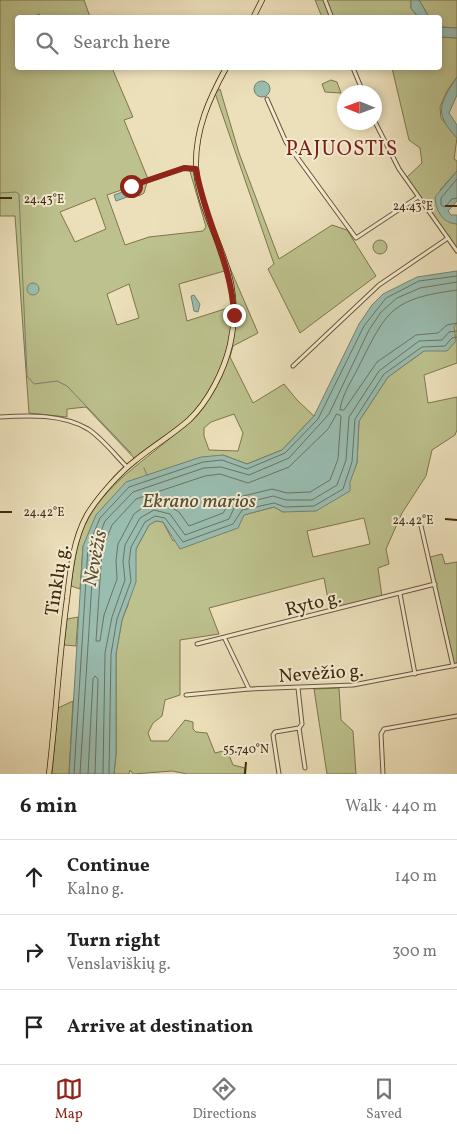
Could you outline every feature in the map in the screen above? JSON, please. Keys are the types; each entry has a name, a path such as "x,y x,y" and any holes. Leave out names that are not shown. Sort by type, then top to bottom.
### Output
{"main road":[{"path":"254,15 262,0"},
{"name":"Tinklų g.","path":"49,774 72,567 80,530 86,516 127,467 188,420 203,402 223,365 234,324 234,301 230,276 205,207 196,169 200,128 225,70"}],"street":[{"path":"325,0 331,15"},
{"path":"354,70 360,85"},
{"path":"266,99 286,142 356,238 418,197"},
{"path":"379,130 398,167 457,251"},
{"path":"131,186 184,168 196,169"},
{"path":"294,366 379,285 448,238"},
{"path":"0,417 24,416 76,423 90,430 127,467"},
{"path":"421,526 455,666"},
{"name":"Ryto g.","path":"197,644 225,639 434,584"},
{"path":"400,594 416,674"},
{"path":"225,639 249,690"},
{"name":"Nevėžio g.","path":"186,695 362,684 455,666"},
{"path":"298,688 302,724 299,728 305,768"},
{"path":"383,774 381,734 384,730 457,716"},
{"path":"279,774 275,732 299,728"}],"green space":[{"path":"0,0 84,0 89,15 15,15 15,70 113,70 133,117 124,120 148,179 144,193 139,196 130,187 107,195 125,245 149,237 203,231 206,227 189,168 196,169 199,185 228,270 179,284 187,321 234,306 231,334 224,363 219,377 205,401 182,425 134,458 86,407 67,409 67,417 29,413 15,216 0,216","holes":["95,198 106,229 75,242 60,212","129,284 139,318 117,325 107,294"]},
{"path":"315,0 411,0 411,8 416,15 321,15"},
{"path":"419,0 457,0 457,28 442,27 442,15 428,15"},
{"path":"442,37 457,38 457,77 447,91 440,107 441,118 457,138 454,159 457,161 457,171 440,190 451,223 457,224 457,251 406,178 422,163 420,148 409,140 392,70 442,70"},
{"path":"331,80 337,82 337,93 325,92 322,84"},
{"path":"220,89 239,153 279,259 332,225 347,230 376,276 300,333 268,269 274,264 215,93"},
{"path":"377,240 383,240 387,247 383,254 377,254 373,250 373,244"},
{"path":"227,261 258,333 233,346 230,357 253,403 284,384 314,416 282,450 247,464 223,455 83,546 80,589 71,586 73,568 82,533 89,517 98,504 107,492 129,472 184,426 202,405 211,389 226,356 234,329 235,304","holes":["234,414 243,433 238,451 209,450 204,436 204,428 211,422"]},
{"path":"457,323 457,363 424,375 428,403 457,397 457,430 455,435 432,450 426,476 402,513 386,549 389,564 378,568 382,597 330,610 324,578 209,608 219,634 180,640 180,695 165,700 162,716 153,723 148,733 151,741 168,741 185,720 193,722 193,729 196,732 207,733 215,753 227,750 233,765 245,768 244,774 187,774 172,771 133,774 130,770 129,774 114,774 116,754 116,654 122,620 128,605 136,549 149,525 156,521 163,522 173,541 243,515 274,507 283,512 349,482 357,463 359,421 388,377 424,351","holes":["364,518 370,544 313,557 307,531"]},
{"path":"442,554 445,564 457,562 457,663 453,664 430,557"},
{"path":"78,617 76,646 64,645 67,619"},
{"path":"339,688 341,720 353,731 356,774 327,774 314,689"},
{"path":"73,701 69,774 52,774 58,708"}],"water":[{"path":"411,0 419,0 428,15 416,15 411,8"},
{"path":"442,27 457,28 457,38 442,37"},
{"path":"457,77 457,95 449,113 457,125 457,138 444,122 442,108 446,94"},
{"path":"262,81 268,83 270,89 268,95 262,97 256,95 254,89 256,83"},
{"path":"457,171 457,201 448,211 451,215 457,215 457,224 444,219 438,211 435,197"},
{"path":"128,190 131,192 130,196 116,201 114,195"},
{"name":"Ekrano marios","path":"457,271 457,323 454,327 456,341 447,351 424,351 388,377 359,421 357,463 350,482 350,491 316,511 283,512 274,507 244,515 238,528 180,549 163,522 156,521 149,525 136,549 136,582 122,620 116,654 116,754 114,774 69,774 83,546 96,515 126,482 201,457 223,455 247,464 282,450 314,416 359,324 372,305 383,294 417,277"},
{"path":"31,283 35,283 39,289 35,295 31,295 27,291 27,287"},
{"path":"194,295 200,304 198,312 194,311 191,296"}],"waterway":[{"path":"0,193 16,192 19,194 27,376 34,384 57,381 67,386 131,453"},
{"path":"144,468 147,475"}],"district":[{"name":"PAJUOSTIS","path":"342,148"}],"route":[{"path":"131,186 184,168 196,169 202,199 228,270 233,296 234,315"}],"water label":[{"name":"Nevėžis","path":"94,558"}]}
